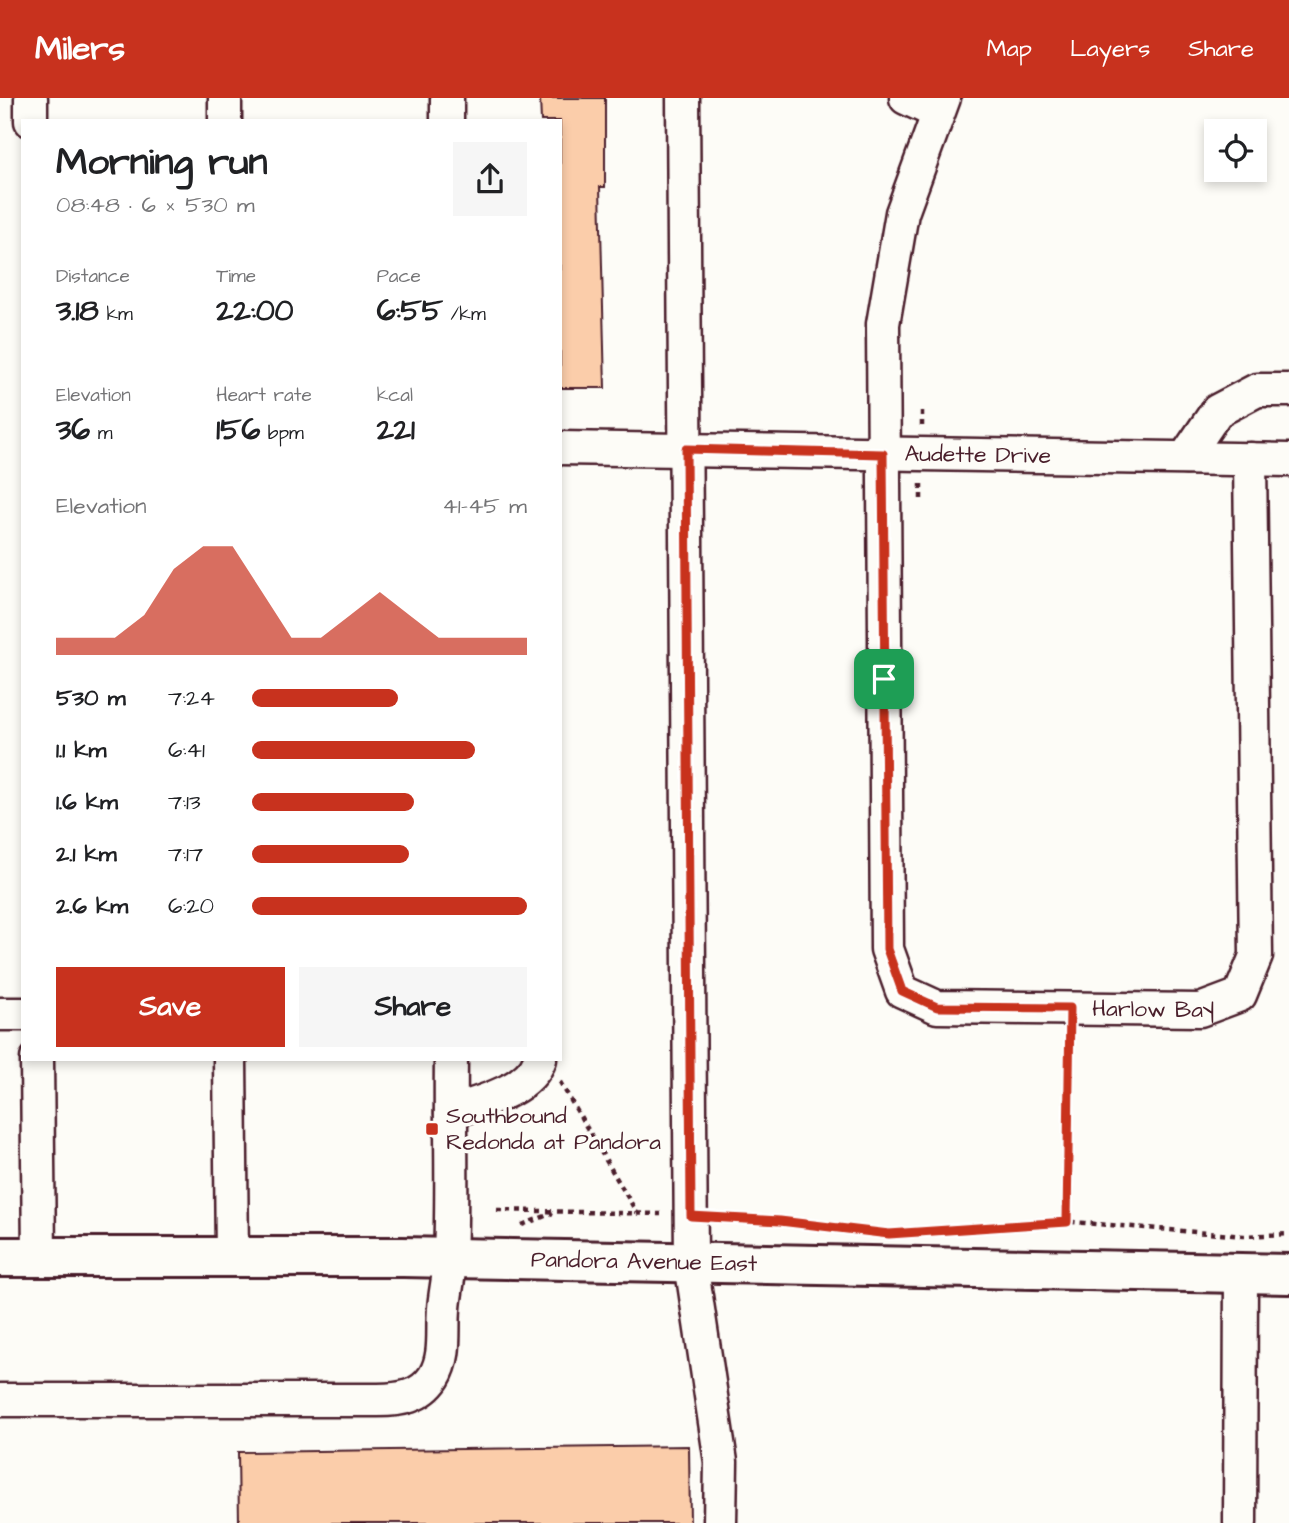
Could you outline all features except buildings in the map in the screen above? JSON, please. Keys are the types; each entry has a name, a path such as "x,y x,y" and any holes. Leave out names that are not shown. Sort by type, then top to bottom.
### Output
{"main road":[{"name":"Pandora Avenue East","path":"0,1257 450,1259 1289,1273"}],"street":[{"path":"31,98 31,119"},
{"path":"225,98 225,119"},
{"path":"447,98 447,119"},
{"path":"683,98 691,1263 721,1462 720,1523"},
{"path":"906,98 941,106"},
{"name":"Harlow Bay","path":"941,106 902,213 883,324 887,949 902,991 937,1007 1200,1010 1240,995 1256,956 1250,459"},
{"path":"1185,458 1217,411 1257,390 1289,390"},
{"name":"Audette Drive","path":"562,448 1289,460"},
{"path":"0,1014 21,1014"},
{"path":"37,1061 39,1257"},
{"path":"230,1061 232,1258"},
{"path":"0,1400 400,1400 428,1385 442,1361 444,1308 450,1259 451,1061"},
{"path":"450,1112 510,1091 537,1068 547,1065"},
{"path":"1240,1523 1241,1273"}],"path":[{"path":"1067,1222 1070,1008"},
{"path":"547,1065 638,1214"},
{"path":"497,1210 780,1221 862,1231"},
{"path":"929,1231 1067,1222 1244,1236 1289,1234"}],"place":[{"name":"Southbound Redonda at Pandora","path":"432,1129"}],"route":[{"path":"686,449 883,454 884,679 887,949 902,991 937,1007 1070,1008 1067,1222 889,1234 780,1221 691,1216 686,449"}]}
